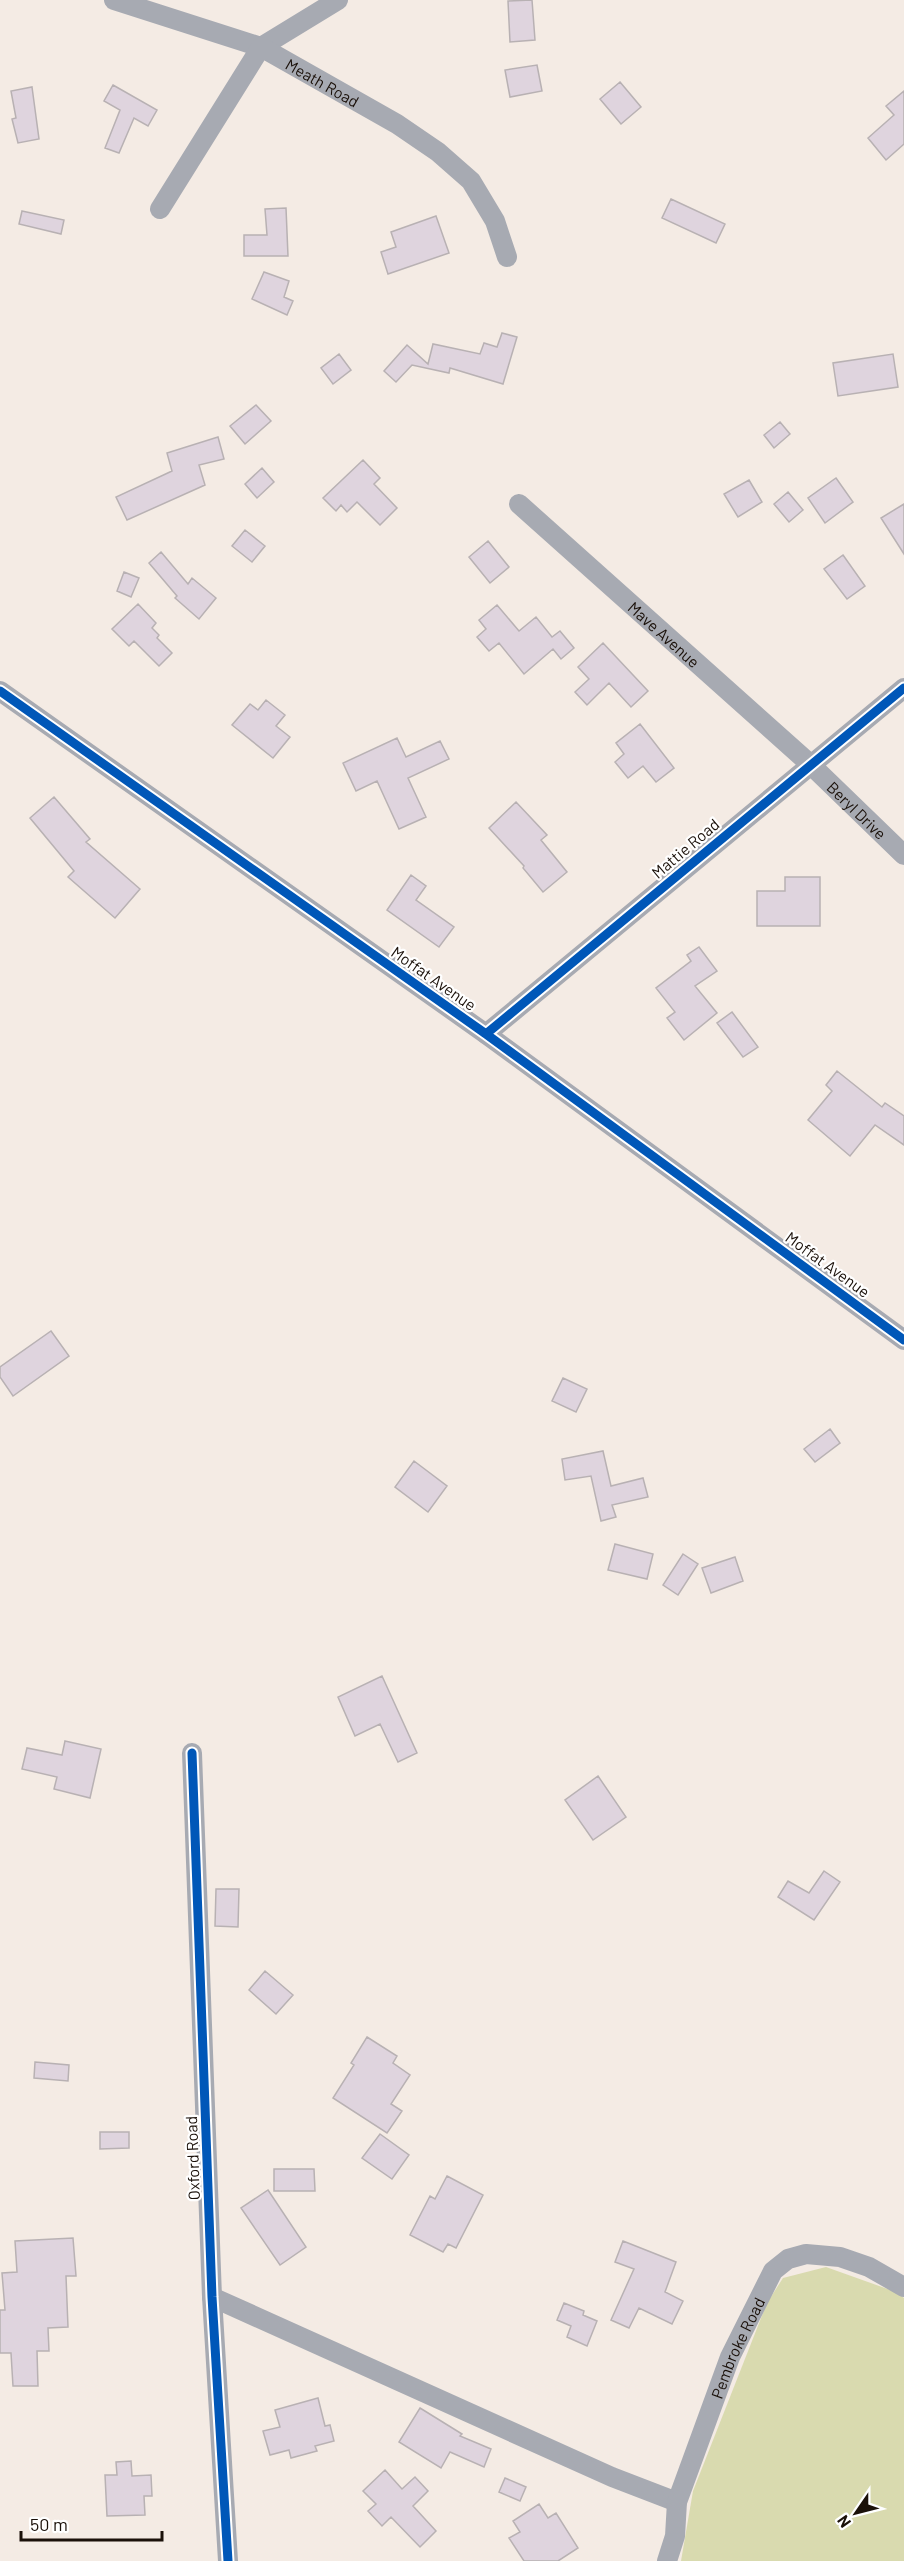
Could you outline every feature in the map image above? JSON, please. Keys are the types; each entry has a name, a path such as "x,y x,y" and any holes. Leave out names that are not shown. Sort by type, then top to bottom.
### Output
{"street":[{"name":"Meath Road","path":"114,0 261,47 397,124 438,152 471,181 495,221 507,257"},
{"path":"160,209 261,47 338,0"},
{"name":"Mave Avenue","path":"519,504 810,764"},
{"name":"Mattie Road","path":"486,1034 904,688"},
{"name":"Moffat Avenue","path":"0,691 486,1034 904,1340"},
{"name":"Beryl Drive","path":"810,764 904,855"},
{"name":"Oxford Road","path":"192,1753 212,2296 228,2561"},
{"name":"Pembroke Road","path":"668,2561 675,2536 677,2502 730,2357 773,2271 788,2259 806,2254 840,2257 869,2267 904,2286"},
{"path":"212,2296 612,2477 677,2502"}],"green space":[{"path":"826,2267 896,2292 904,2298 904,2561 681,2561 693,2491 767,2303 783,2278"}],"building":[{"path":"532,0 535,40 510,42 508,1"},
{"path":"537,65 542,91 510,97 505,70"},
{"path":"620,82 641,107 621,124 600,99"},
{"path":"113,85 157,110 148,126 134,118 119,153 105,148 120,110 104,101"},
{"path":"32,87 39,139 18,143 12,119 16,118 11,91"},
{"path":"904,91 904,144 886,160 868,138 894,115 886,106"},
{"path":"671,199 725,224 716,243 662,218"},
{"path":"286,208 288,256 244,256 244,235 267,235 265,209"},
{"path":"22,211 64,220 61,234 19,224"},
{"path":"436,216 449,253 388,274 381,252 396,247 391,232"},
{"path":"264,272 289,281 284,297 293,301 287,315 252,299"},
{"path":"502,333 517,337 503,384 450,368 449,373 412,365 396,382 384,371 407,345 428,364 433,344 480,354 484,343 497,347"},
{"path":"339,354 351,370 333,384 321,368"},
{"path":"893,354 898,387 838,396 833,363"},
{"path":"256,405 271,421 245,444 230,426"},
{"path":"780,422 790,434 774,448 764,435"},
{"path":"218,437 224,459 199,465 205,485 127,520 116,497 172,471 167,453"},
{"path":"363,460 380,478 374,484 397,508 380,525 357,502 347,512 341,505 336,511 323,498"},
{"path":"262,468 274,482 257,498 245,484"},
{"path":"836,478 853,502 825,523 808,498"},
{"path":"749,480 762,502 738,517 724,494"},
{"path":"788,492 803,510 789,522 774,504"},
{"path":"904,504 904,554 881,518"},
{"path":"245,530 265,546 252,562 232,546"},
{"path":"488,541 509,567 490,583 469,557"},
{"path":"161,552 188,584 192,578 216,598 199,619 175,598 177,596 149,563"},
{"path":"843,555 865,586 847,599 824,569"},
{"path":"124,572 139,578 131,597 117,591"},
{"path":"138,604 156,623 152,628 159,635 157,638 172,653 159,666 134,641 129,646 112,629"},
{"path":"497,605 519,631 536,617 552,637 560,631 574,648 561,659 553,649 524,674 499,643 489,651 477,637 486,629 479,620"},
{"path":"603,643 648,691 631,707 609,683 587,705 575,692 589,679 578,667"},
{"path":"266,700 285,715 276,726 290,737 273,758 232,725 250,704 258,710"},
{"path":"640,724 674,768 656,782 643,766 628,778 615,762 624,754 616,743"},
{"path":"397,738 406,757 440,741 449,759 408,778 426,817 399,829 377,781 356,791 343,763"},
{"path":"54,797 90,839 86,842 140,889 115,918 68,877 74,871 30,818"},
{"path":"516,802 547,835 541,840 567,872 543,892 523,868 524,866 489,828"},
{"path":"411,875 426,886 416,900 454,927 439,947 387,910"},
{"path":"785,877 820,877 820,926 757,926 757,891 785,891"},
{"path":"699,947 717,971 695,986 717,1013 684,1040 667,1018 675,1012 656,988 691,961 687,955"},
{"path":"732,1012 758,1047 743,1057 717,1023"},
{"path":"837,1071 882,1107 885,1103 904,1116 904,1145 875,1125 850,1156 808,1120 832,1091 826,1085"},
{"path":"51,1331 69,1356 13,1396 0,1377 0,1367"},
{"path":"563,1378 587,1389 576,1412 552,1401"},
{"path":"830,1429 840,1443 815,1462 804,1449"},
{"path":"603,1451 611,1486 643,1478 648,1497 612,1505 616,1517 601,1521 591,1476 565,1480 562,1459"},
{"path":"414,1461 447,1486 428,1512 395,1487"},
{"path":"615,1544 653,1554 647,1579 608,1570"},
{"path":"683,1554 698,1564 678,1595 663,1585"},
{"path":"735,1557 743,1581 711,1593 702,1568"},
{"path":"382,1676 417,1753 398,1762 380,1724 355,1736 338,1697"},
{"path":"65,1741 101,1749 90,1798 54,1789 57,1777 22,1769 27,1748 62,1755"},
{"path":"598,1776 626,1817 593,1840 565,1800"},
{"path":"824,1871 840,1882 814,1920 778,1897 788,1881 809,1893"},
{"path":"216,1889 239,1889 238,1927 215,1926"},
{"path":"265,1971 293,1995 276,2014 249,1990"},
{"path":"367,2037 397,2056 393,2063 410,2075 391,2104 402,2111 387,2133 333,2098 354,2065 351,2063"},
{"path":"35,2062 69,2065 68,2081 34,2078"},
{"path":"100,2132 129,2132 129,2148 100,2149"},
{"path":"380,2134 409,2155 392,2179 362,2158"},
{"path":"274,2169 314,2169 315,2191 274,2191"},
{"path":"447,2176 483,2195 456,2248 448,2244 443,2252 410,2235 430,2196 435,2199"},
{"path":"268,2190 306,2247 280,2265 241,2208"},
{"path":"73,2238 76,2276 66,2276 68,2327 48,2328 49,2351 37,2351 38,2386 13,2386 11,2353 0,2353 0,2310 5,2310 2,2273 17,2272 15,2241"},
{"path":"623,2241 676,2262 665,2292 683,2301 672,2324 639,2308 629,2328 611,2320 634,2269 615,2262"},
{"path":"564,2303 584,2311 583,2315 597,2321 587,2346 567,2337 571,2326 557,2320"},
{"path":"318,2398 325,2426 330,2425 334,2441 315,2446 317,2451 291,2458 289,2450 270,2455 263,2431 280,2427 275,2410"},
{"path":"420,2408 462,2434 460,2436 491,2449 484,2467 450,2452 441,2468 399,2442"},
{"path":"131,2461 132,2476 151,2475 152,2496 144,2496 145,2515 107,2516 105,2475 117,2475 116,2462"},
{"path":"385,2470 402,2489 415,2477 428,2491 413,2506 436,2531 420,2547 391,2517 382,2526 368,2511 376,2504 363,2491"},
{"path":"505,2478 526,2487 520,2501 499,2492"},
{"path":"539,2504 548,2518 556,2513 578,2548 558,2561 524,2561 509,2538 520,2532 513,2521"}],"cycle path":[{"path":"486,1034 904,688"},
{"path":"0,691 486,1034 904,1340"},
{"path":"192,1753 212,2297 228,2561"}]}
